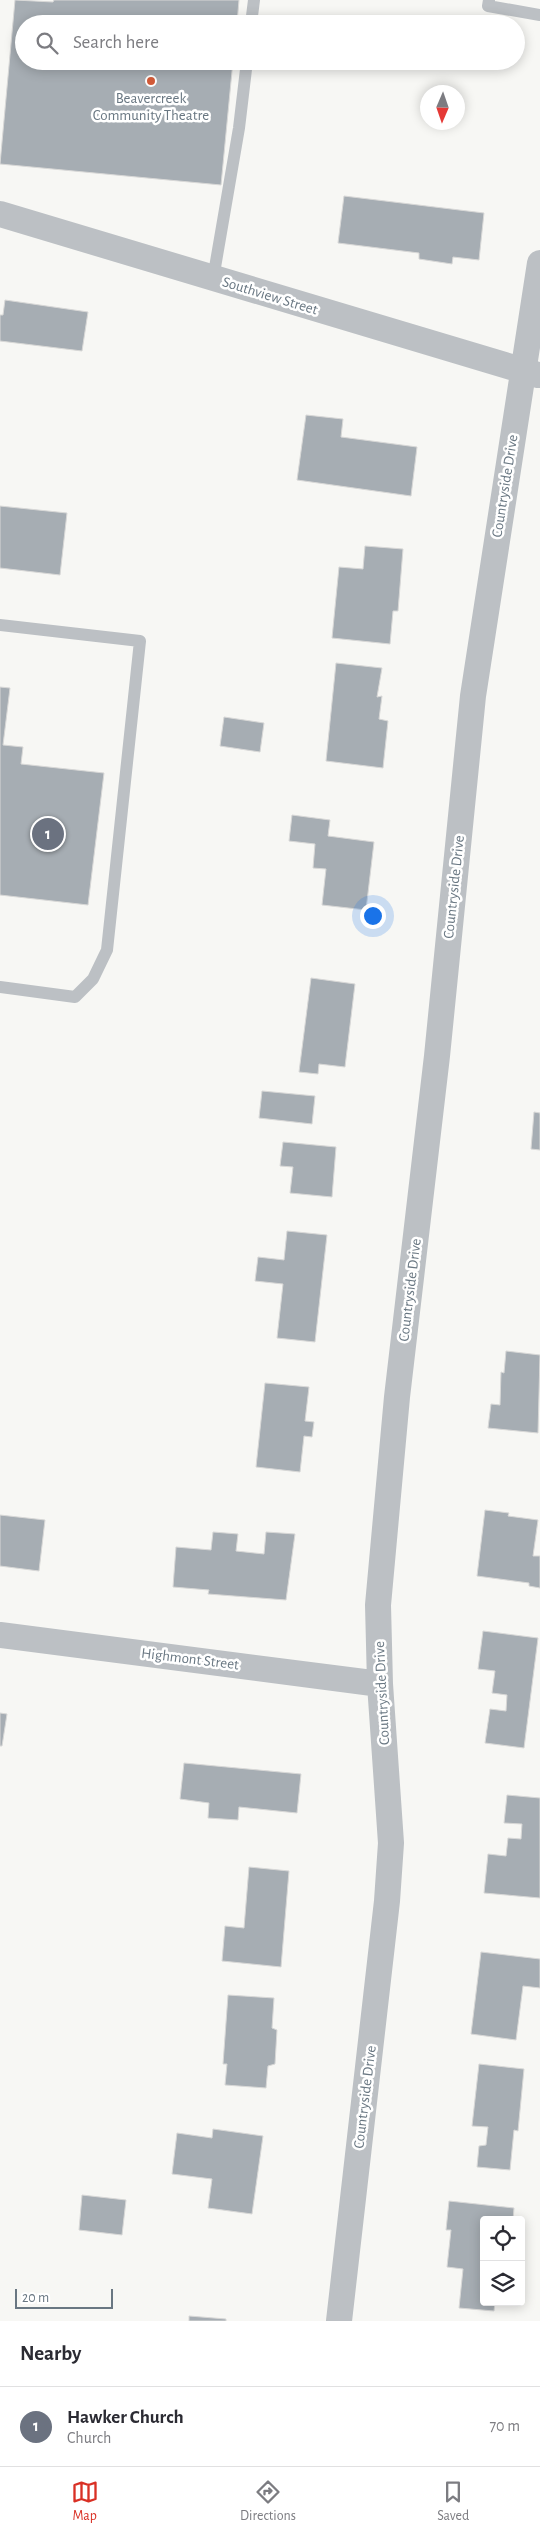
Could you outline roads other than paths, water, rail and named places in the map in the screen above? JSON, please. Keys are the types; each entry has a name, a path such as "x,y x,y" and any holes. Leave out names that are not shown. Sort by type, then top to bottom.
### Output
{"street":[{"name":"Southview Street","path":"0,214 531,373"},
{"name":"Countryside Drive","path":"339,2321 388,1901 391,1843 380,1684 378,1605 397,1397 437,1056 473,696 531,373 540,263"},
{"name":"Highmont Street","path":"0,1635 380,1684"}],"lane":[{"path":"252,15 254,0"},
{"path":"489,0 488,6 540,15"},
{"path":"213,279 239,128 246,70"},
{"path":"0,625 140,641 107,950 93,979 74,997 0,987"}],"place":[{"name":"Beavercreek Community Theatre","path":"151,81"},
{"name":"Hawker Church","path":"48,834"}]}
